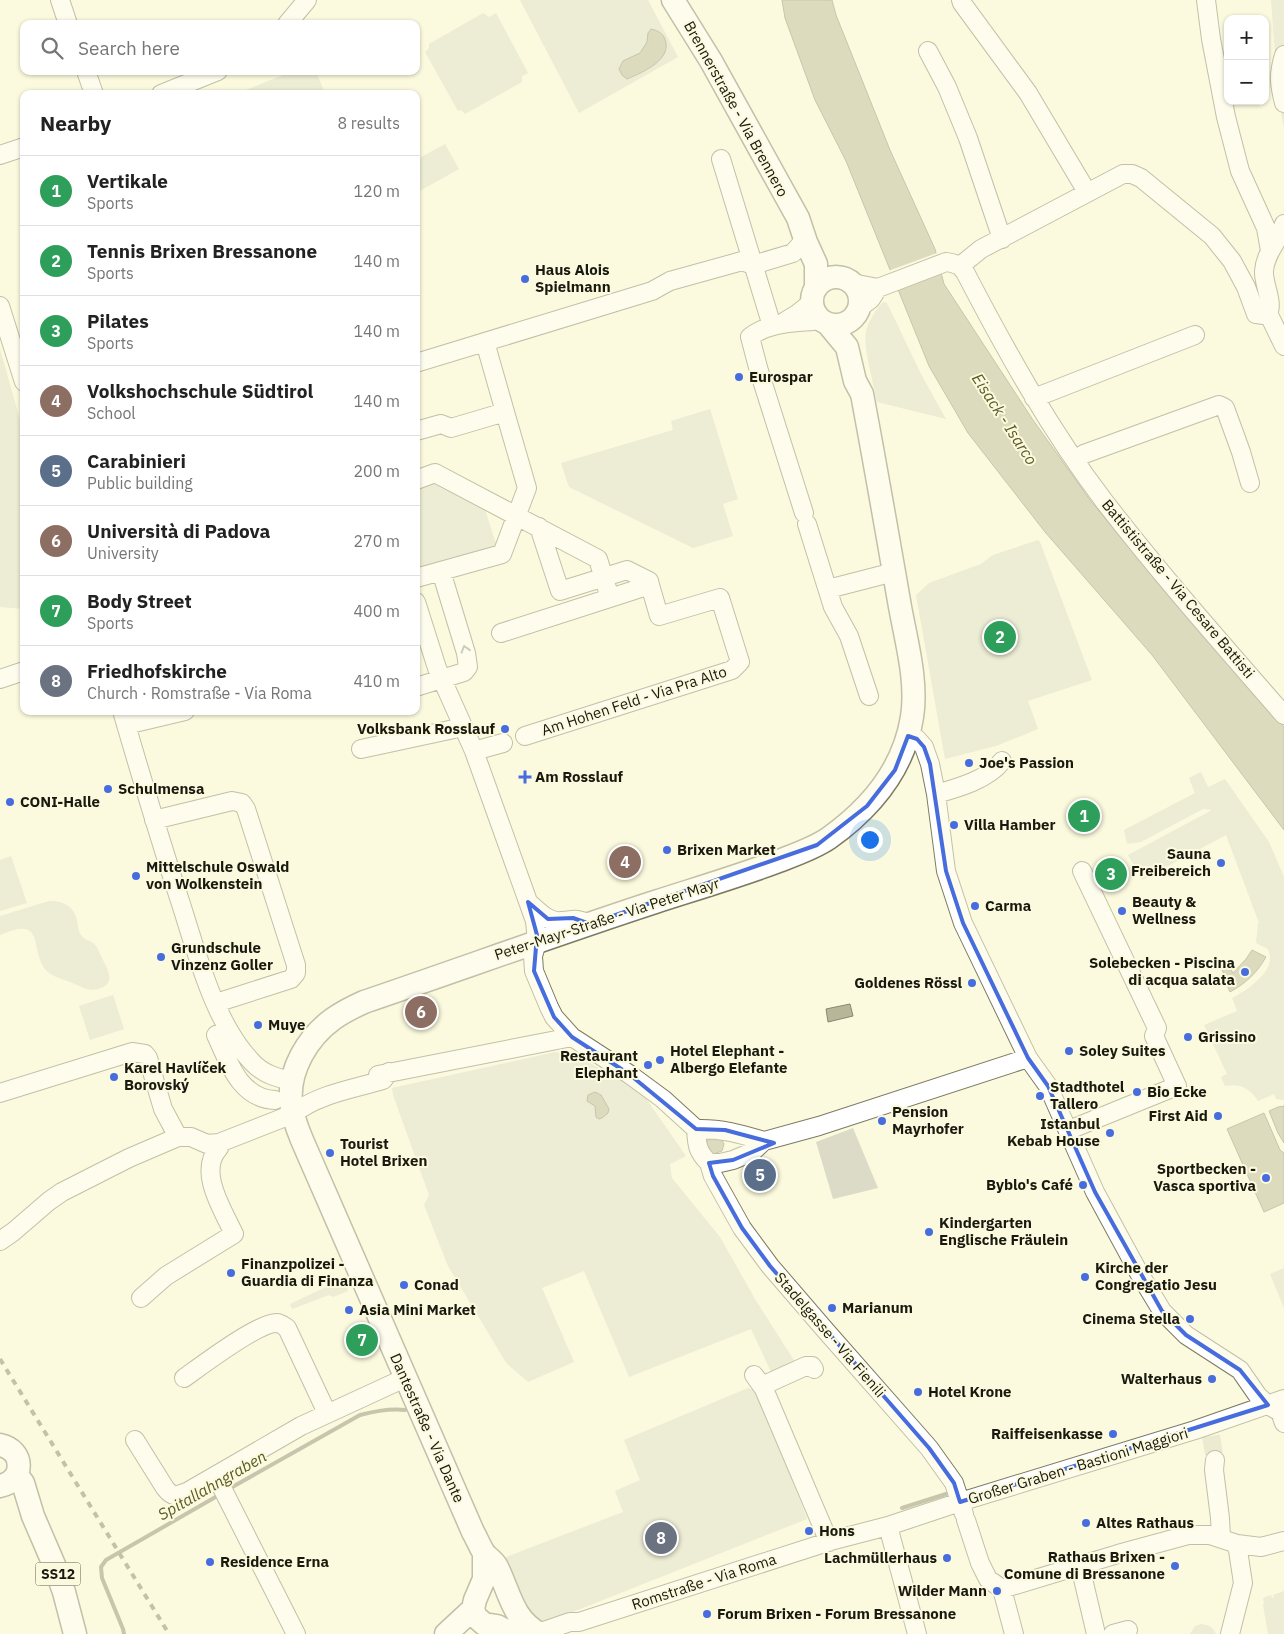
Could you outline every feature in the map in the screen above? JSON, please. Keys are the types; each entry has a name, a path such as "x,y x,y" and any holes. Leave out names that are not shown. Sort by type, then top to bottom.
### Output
{"main road":[{"name":"Brennerstraße - Via Brennero","path":"673,0 711,61 798,218 816,264 819,308 847,347 855,382 862,394"},
{"name":"Brennerstraße - Via Brennero","path":"798,218 814,237 832,268 859,295 856,346 863,380 862,394 913,679 913,714 908,736"},
{"path":"847,281 836,277 825,280 819,308 834,325 847,322 858,311"},
{"name":"Peter-Mayr-Straße - Via Peter Mayr","path":"297,1087 301,1057 315,1035 333,1019 364,1002 759,868 805,851 827,839 849,823 878,793 902,755 908,736"},
{"name":"Dantestraße - Via Dante","path":"297,1087 290,1098 293,1114 302,1140 473,1532 484,1553 496,1565 519,1616 539,1634"},
{"name":"SS12","path":"1,1443 15,1453 19,1468 6,1483"},
{"name":"SS12","path":"6,1483 22,1483 33,1516 64,1592 75,1634"},
{"name":"Dantestraße - Via Dante","path":"484,1553 484,1579 489,1617"},
{"path":"446,1634 489,1617 504,1622 510,1615 509,1596 497,1587 488,1587 489,1617"},
{"path":"455,1634 489,1617"}],"street":[{"path":"60,0 67,20"},
{"path":"290,20 307,0"},
{"path":"961,0 1028,93 1087,192"},
{"path":"1206,0 1211,39 1226,117 1240,171 1277,253"},
{"path":"928,51 947,87 968,138 1002,239"},
{"path":"1284,56 1279,72 1280,88 1284,103"},
{"path":"87,75 93,90"},
{"path":"182,90 197,87 213,75"},
{"path":"0,155 20,148"},
{"path":"721,159 753,265 778,324"},
{"path":"858,311 883,286 941,263 952,263 960,266 981,249 1087,192 1123,174 1132,174 1141,178 1212,236 1232,261 1246,287 1256,314 1264,315 1268,313"},
{"path":"1284,224 1277,253 1264,268 1264,278 1270,304 1268,313 1284,346"},
{"path":"420,362 491,337 652,291 670,280 742,261 753,265 792,253 800,245"},
{"name":"Battististraße - Via Cesare Battisti","path":"960,266 1034,398 1104,501 1284,715"},
{"path":"847,281 883,286"},
{"path":"819,308 797,314 754,333 750,337 833,607 849,636 869,696"},
{"path":"1,310 20,369"},
{"path":"1034,398 1195,335"},
{"path":"420,577 502,554 527,488 505,412 491,337"},
{"path":"1075,460 1084,454 1219,405 1224,408 1241,452 1250,483"},
{"path":"420,430 442,424 451,428 505,412"},
{"path":"420,479 436,473 598,559 610,598"},
{"path":"501,632 650,585 649,581 627,570 560,591 539,527"},
{"path":"420,686 464,672 468,667 466,653 441,571"},
{"path":"828,589 894,572"},
{"name":"Am Hohen Feld - Via Pra Alto","path":"526,736 732,670 740,662 720,598 660,616 650,585"},
{"path":"420,614 441,679 474,751 535,921 537,942 533,956 534,971 548,1007 554,1017 572,1037 629,1074 663,1099 696,1129 725,1130 764,1140 819,1126 1028,1058"},
{"path":"0,679 20,672"},
{"path":"150,715 124,718 154,820 197,954 216,1003 228,1029 244,1054 260,1070 297,1087 345,1081 572,1037"},
{"path":"361,749 454,730 462,726"},
{"path":"908,736 917,740 924,747 936,794 946,871 963,923 1028,1058 1048,1086 1095,1192 1139,1274 1162,1311 1186,1335 1240,1370 1258,1396 1276,1402 1284,1423"},
{"path":"474,751 503,743"},
{"path":"936,794 964,786 996,769 1002,761"},
{"path":"154,820 232,802 242,802 246,809 296,965 296,974 290,979 216,1003"},
{"path":"1069,1130 1178,1086 1154,1036 1157,1028 1082,871"},
{"path":"528,902 548,918 562,921 573,918 590,924"},
{"path":"228,1029 216,1035 239,1080 247,1089 258,1096 275,1100"},
{"path":"0,1093 132,1052 140,1052 145,1054 151,1063 163,1110 178,1137"},
{"path":"0,1241 48,1201 129,1158 178,1137 191,1137 207,1144 219,1143 293,1114 304,1105 317,1100 384,1080 389,1072"},
{"name":"Stadelgasse - Via Fienili","path":"696,1129 696,1146 701,1156 708,1163 713,1176 742,1228 770,1266 819,1324 929,1448 954,1483 980,1562 988,1579 1002,1589"},
{"path":"708,1163 734,1160 752,1152 764,1140"},
{"path":"141,1298 166,1276 234,1234 211,1185 211,1165 214,1153 219,1148 219,1143"},
{"path":"184,1378 230,1345 266,1325 278,1323 288,1328 326,1413"},
{"path":"814,1370 812,1366 806,1366 758,1380 794,1456 829,1542"},
{"path":"135,1440 170,1494 177,1496 187,1492 222,1486 301,1426 405,1378"},
{"name":"Großer Graben - Bastioni Maggiori","path":"888,1526 963,1512 1209,1431 1276,1402"},
{"path":"1215,1460 1214,1470 1219,1503 1243,1583 1230,1634"},
{"path":"222,1486 296,1634"},
{"path":"888,1526 917,1634"},
{"name":"Romstraße - Via Roma","path":"539,1634 570,1622 573,1628 829,1542 888,1526"},
{"path":"1014,1634 1002,1589 1188,1535 1202,1534 1261,1547 1284,1540"},
{"path":"1080,1566 1096,1634"}],"highlighted area":[{"path":"908,736 917,739 924,747 930,764 946,871 963,923 1028,1058 1048,1086 1095,1192 1162,1311 1186,1335 1240,1370 1268,1405 960,1502 954,1483 929,1448 770,1266 742,1228 713,1176 709,1163 733,1160 774,1143 725,1130 696,1129 629,1074 572,1037 554,1017 534,971 537,935 528,902 548,919 573,918 590,924 817,845 867,806 895,770"}],"shaded area":[{"path":"520,0 648,0 678,57 579,113"},
{"path":"1271,0 1284,0 1284,127 1272,71 1275,53"},
{"path":"483,13 489,17 496,13 528,73 522,76 522,82 465,114 461,110 458,111 425,52 429,48 429,44"},
{"path":"283,75 318,75 323,90 246,90"},
{"path":"445,144 459,169 420,191 420,158"},
{"path":"883,302 887,303 921,374 946,419 877,402 865,339 870,320"},
{"path":"0,349 20,420 20,609 0,607"},
{"path":"710,409 738,499 723,504 733,536 693,548 569,487 561,463 673,430 671,421"},
{"path":"438,478 483,503 497,547 420,571 420,485"},
{"path":"1038,540 1092,680 1028,701 1038,729 996,746 945,759 916,595 929,583 981,564 993,555"},
{"path":"1201,772 1208,787 1225,779 1269,842 1284,877 1284,1100 1276,1099 1274,1094 1258,1101 1252,1093 1240,1086 1225,1086 1221,1077 1227,1074 1204,1025 1237,1011 1232,998 1257,981 1267,969 1270,956 1268,949 1256,943 1259,923 1226,835 1142,880 1128,855 1212,810 1203,809 1141,842 1127,844 1124,830 1195,793 1189,778"},
{"path":"11,856 27,903 0,911 0,860"},
{"path":"49,901 67,905 76,915 81,935 96,946 107,969 109,978 106,985 94,990 88,989 51,974 45,969 40,960 34,936 30,931 24,929 14,930 0,935 0,916"},
{"path":"113,995 124,1029 90,1040 79,1006"},
{"path":"555,1052 577,1056 621,1080 645,1097 686,1156 670,1164 672,1178 720,1237 755,1299 795,1362 772,1374 751,1329 629,1377 584,1271 542,1288 574,1362 528,1382 507,1364 448,1266 424,1205 429,1195 392,1088"},
{"path":"853,1128 878,1188 833,1199 816,1142"},
{"path":"1284,1268 1284,1308 1270,1274"},
{"path":"343,1279 348,1291 333,1297 329,1295 292,1309 290,1304"},
{"path":"748,1388 755,1390 768,1417 807,1519 545,1623 530,1616 506,1557 623,1512 615,1491 640,1480 624,1440"},
{"path":"1284,1591 1284,1634 1268,1634 1263,1598 1271,1595 1272,1598 1274,1597 1273,1595"},
{"path":"1201,1624 1210,1627 1216,1634 1190,1634 1195,1626"}],"water":[{"name":"Eisack - Isarco","path":"782,0 832,0 836,15 890,150 935,249 944,284 1033,420 1090,500 1171,598 1284,727 1284,830 1152,655 1045,532 968,433 929,366 846,161 815,100 785,18"},
{"path":"651,29 664,37 665,52 656,64 627,79 619,69 623,61 640,53 647,42 648,33"},
{"name":"Solebecken - Piscina di acqua salata","path":"1252,950 1266,957 1251,977 1230,992 1222,970 1229,966 1233,973"},
{"path":"850,1004 853,1016 828,1022 826,1009"},
{"path":"595,1092 601,1095 609,1109 608,1113 599,1119 596,1117 595,1106 587,1101 588,1095"},
{"path":"1284,1106 1284,1143 1269,1111"},
{"name":"Sportbecken - Vasca sportiva","path":"1264,1113 1280,1150 1284,1153 1284,1203 1264,1212 1227,1129"},
{"path":"710,1137 720,1137 724,1144 722,1151 713,1154 707,1151 706,1143"}],"pier":[{"path":"937,253 944,272 895,290 888,271"}],"waterway":[{"name":"Spitallahngraben","path":"227,1490 360,1415 382,1410 405,1410"},
{"path":"902,1508 946,1494"},
{"name":"Spitallahngraben","path":"124,1634 102,1578 101,1567 106,1560 219,1495"}],"tunnel":[{"path":"1211,1436 1215,1460"}],"railway":[{"path":"0,1359 169,1634"}],"place":[{"name":"Haus Alois Spielmann","path":"525,279"},
{"name":"Eurospar","path":"739,377"},
{"name":"Tennis Brixen Bressanone","path":"1000,637"},
{"name":"Volksbank Rosslauf","path":"505,729"},
{"name":"Joe's Passion","path":"969,763"},
{"name":"Am Rosslauf","path":"525,777"},
{"name":"Schulmensa","path":"108,789"},
{"name":"CONI-Halle","path":"10,802"},
{"name":"Vertikale","path":"1084,816"},
{"name":"Villa Hamber","path":"954,825"},
{"name":"Brixen Market","path":"667,850"},
{"name":"Volkshochschule Südtirol","path":"625,862"},
{"name":"Sauna Freibereich","path":"1221,863"},
{"name":"Pilates","path":"1111,874"},
{"name":"Mittelschule Oswald von Wolkenstein","path":"136,876"},
{"name":"Carma","path":"975,906"},
{"name":"Beauty & Wellness","path":"1122,911"},
{"name":"Grundschule Vinzenz Goller","path":"161,957"},
{"name":"Solebecken - Piscina di acqua salata","path":"1245,972"},
{"name":"Goldenes Rössl","path":"972,983"},
{"name":"Università di Padova","path":"421,1012"},
{"name":"Muye","path":"258,1025"},
{"name":"Grissino","path":"1188,1037"},
{"name":"Soley Suites","path":"1069,1051"},
{"name":"Hotel Elephant - Albergo Elefante","path":"660,1060"},
{"name":"Restaurant Elephant","path":"648,1065"},
{"name":"Karel Havlíček Borovský","path":"114,1077"},
{"name":"Bio Ecke","path":"1137,1092"},
{"name":"Stadthotel Tallero","path":"1040,1096"},
{"name":"First Aid","path":"1218,1116"},
{"name":"Pension Mayrhofer","path":"882,1121"},
{"name":"Istanbul Kebab House","path":"1110,1133"},
{"name":"Tourist Hotel Brixen","path":"330,1153"},
{"name":"Carabinieri","path":"760,1175"},
{"name":"Sportbecken - Vasca sportiva","path":"1266,1178"},
{"name":"Byblo's Café","path":"1083,1185"},
{"name":"Kindergarten Englische Fräulein","path":"929,1232"},
{"name":"Finanzpolizei - Guardia di Finanza","path":"231,1273"},
{"name":"Kirche der Congregatio Jesu","path":"1085,1277"},
{"name":"Conad","path":"404,1285"},
{"name":"Marianum","path":"832,1308"},
{"name":"Asia Mini Market","path":"349,1310"},
{"name":"Cinema Stella","path":"1190,1319"},
{"name":"Body Street","path":"362,1340"},
{"name":"Walterhaus","path":"1212,1379"},
{"name":"Hotel Krone","path":"918,1392"},
{"name":"Raiffeisenkasse","path":"1113,1434"},
{"name":"Altes Rathaus","path":"1086,1523"},
{"name":"Hons","path":"809,1531"},
{"name":"Friedhofskirche","path":"661,1538"},
{"name":"Lachmüllerhaus","path":"947,1558"},
{"name":"Residence Erna","path":"210,1562"},
{"name":"Rathaus Brixen - Comune di Bressanone","path":"1175,1566"},
{"name":"Wilder Mann","path":"997,1591"},
{"name":"Forum Brixen - Forum Bressanone","path":"707,1614"}]}
